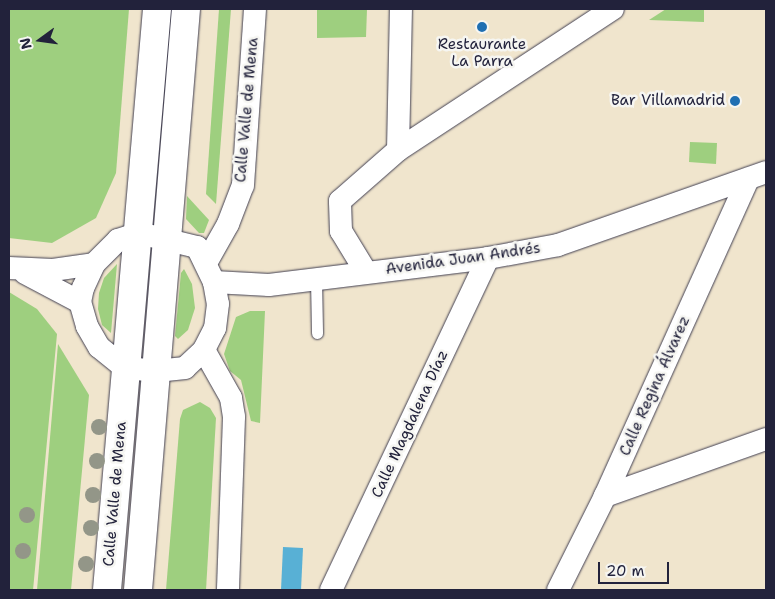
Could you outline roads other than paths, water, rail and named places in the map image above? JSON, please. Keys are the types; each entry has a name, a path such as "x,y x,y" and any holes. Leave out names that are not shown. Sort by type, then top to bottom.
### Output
{"main road":[{"name":"Calle Valle de Mena","path":"106,590 125,368 139,233 157,9"},
{"name":"Calle Valle de Mena","path":"138,590 186,9"}],"street":[{"name":"Calle Valle de Mena","path":"210,272 243,185 255,9"},
{"path":"398,150 401,9"},
{"path":"366,272 341,231 340,201 398,150 613,9"},
{"name":"Avenida Juan Andrés","path":"218,304 269,285 488,258 558,245 757,176"},
{"name":"Calle Regina Álvarez","path":"558,590 605,496 757,176"},
{"path":"139,233 168,238 197,247 210,272 218,304 215,328 204,350 185,368 156,371 125,368 99,347 87,326 80,302 83,288 94,264 118,240 139,233"},
{"name":"Calle Magdalena Díaz","path":"331,590 488,258"},
{"path":"13,269 54,270 94,264"},
{"path":"13,269 51,284 80,302"},
{"name":"Avenida Juan Andrés","path":"210,272 269,285"},
{"path":"204,350 231,398 234,417 228,590"},
{"path":"605,496 766,439"}],"lane":[{"path":"316,279 317,333"}],"water":[{"path":"283,547 303,548 301,590 281,590"}],"place":[{"name":"Restaurante La Parra","path":"482,27"},
{"name":"Bar Villamadrid","path":"735,101"}]}
